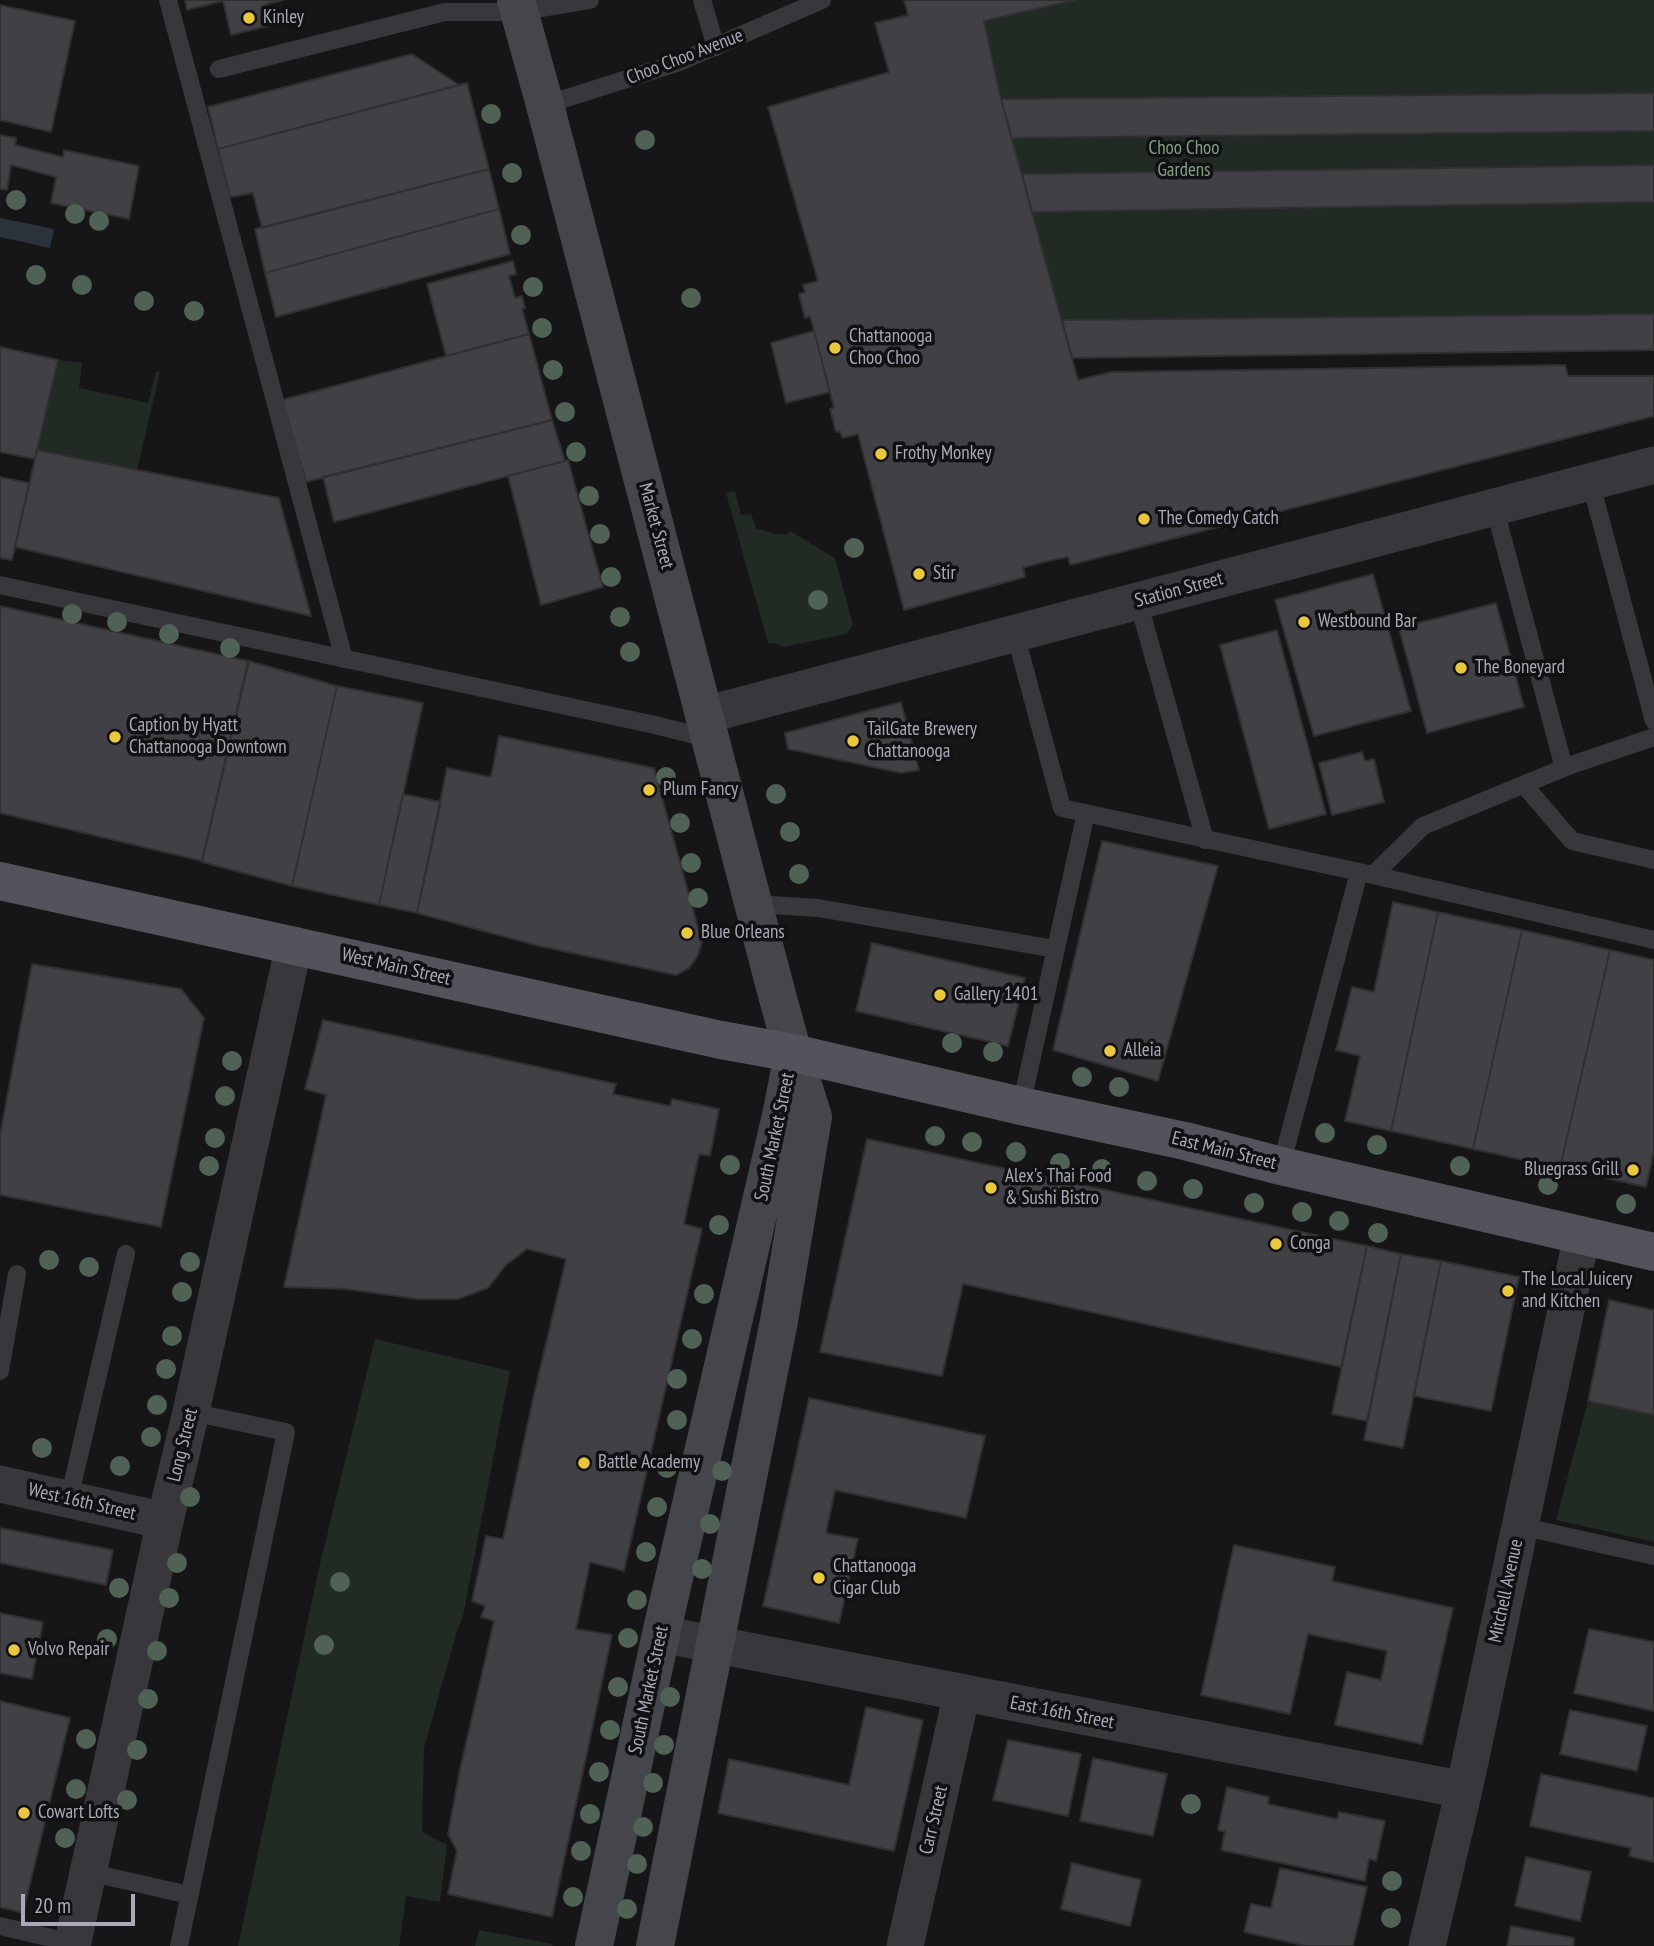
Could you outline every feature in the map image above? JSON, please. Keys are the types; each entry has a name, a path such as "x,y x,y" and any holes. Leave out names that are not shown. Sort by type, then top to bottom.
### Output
{"main road":[{"name":"Market Street","path":"518,6 793,1053"},
{"name":"West Main Street","path":"0,881 721,1040 793,1053"},
{"name":"East Main Street","path":"793,1053 1185,1141 1281,1166 1654,1252"},
{"name":"South Market Street","path":"594,1946 661,1634 782,1111 793,1053"},
{"name":"South Market Street","path":"655,1946 779,1321 813,1117 793,1053"}],"street":[{"name":"Station Street","path":"708,727 1015,633 1654,465"},
{"name":"Long Street","path":"72,1944 294,945"},
{"name":"Mitchell Avenue","path":"1427,1946 1464,1790 1582,1235"},
{"name":"West 16th Street","path":"0,1484 165,1521"},
{"name":"East 16th Street","path":"661,1634 1464,1790"},
{"name":"Carr Street","path":"905,1946 962,1693"}],"lane":[{"path":"168,0 344,659"},
{"path":"219,69 445,12 590,0"},
{"path":"702,0 716,47"},
{"name":"Choo Choo Avenue","path":"545,105 677,64 822,0"},
{"path":"1590,480 1654,721"},
{"path":"1494,506 1564,768"},
{"path":"0,585 655,725 708,727"},
{"path":"1138,601 1205,840"},
{"path":"1015,633 1062,808 1654,940"},
{"path":"1281,1166 1366,874 1423,826 1564,768 1654,737"},
{"path":"1524,785 1572,841 1654,860"},
{"path":"1021,1106 1086,814"},
{"path":"754,904 818,908 1055,949"},
{"path":"69,1499 126,1254"},
{"path":"0,1371 18,1274"},
{"path":"179,1946 286,1432 191,1412"},
{"path":"1520,1526 1654,1556"},
{"path":"88,1872 189,1895"},
{"path":"0,1926 72,1944"}],"green space":[{"name":"Choo Choo Gardens","path":"1075,0 1654,0 1654,314 1062,320 1001,99 984,21"},
{"path":"58,360 82,363 79,388 148,403 156,371 160,372 137,470 37,450"},
{"path":"735,491 741,515 751,514 756,528 775,534 787,535 790,531 835,558 853,625 846,634 783,647 768,643 726,493"},
{"path":"375,1339 510,1371 463,1616 424,1748 422,1832 447,1845 440,1902 406,1896 399,1946 238,1946 319,1568"},
{"path":"1588,1401 1654,1415 1654,1542 1556,1520"},
{"path":"479,1930 553,1944 475,1946"}],"shaded area":[{"path":"0,218 54,229 50,248 0,237"}],"building":[{"name":"Kinley","path":"185,0 283,0 267,4 272,25 231,35 223,1 187,10"},
{"path":"904,0 1075,0 984,21 1001,99 1078,380 1112,372 1565,365 1568,376 1654,376 1654,416 1070,565 1068,557 1044,562 1023,568 1025,577 904,610 858,434 842,438 840,431 836,432 830,409 834,408 810,316 805,318 799,294 805,292 803,285 818,281 768,107 889,72 875,23 908,15"},
{"path":"0,5 75,21 51,132 0,120"},
{"path":"412,54 459,85 218,149 208,107"},
{"path":"467,83 489,169 262,228 253,193 230,197 218,149"},
{"path":"1654,93 1654,131 1012,138 1001,99"},
{"path":"0,135 16,138 15,145 63,157 64,150 139,166 129,219 51,203 56,177 11,165 7,190 0,189"},
{"path":"1654,165 1654,202 1032,212 1022,174"},
{"path":"489,169 499,209 265,273 255,229"},
{"path":"499,209 510,254 276,317 265,273"},
{"path":"513,261 516,274 509,276 515,298 522,296 525,308 522,309 529,334 446,356 427,284"},
{"path":"1654,314 1654,350 1072,358 1062,320"},
{"path":"814,331 830,392 786,403 771,343"},
{"path":"529,334 552,420 306,482 282,400"},
{"path":"0,347 58,360 35,459 0,452"},
{"path":"552,420 565,461 334,522 323,477"},
{"path":"37,450 279,498 311,616 15,547"},
{"path":"568,460 603,587 541,605 508,476"},
{"path":"0,477 29,483 12,560 0,558"},
{"path":"1373,574 1411,711 1314,736 1275,600"},
{"name":"The Boneyard","path":"1496,603 1524,707 1427,733 1399,628"},
{"name":"Caption by Hyatt Chattanooga Downtown","path":"0,606 248,661 202,861 0,813"},
{"path":"1277,630 1326,814 1269,829 1220,645"},
{"path":"249,661 337,686 292,886 202,862"},
{"path":"337,686 423,703 379,905 292,886"},
{"path":"901,702 919,770 901,773 788,749 785,733"},
{"path":"499,736 654,768 702,942 697,957 689,968 676,975 539,946 417,913 447,768 491,777"},
{"path":"1362,752 1365,761 1374,759 1384,802 1332,815 1319,763"},
{"path":"403,794 441,802 417,913 379,905"},
{"path":"1102,841 1218,866 1158,1081 1053,1050"},
{"path":"1393,902 1438,912 1391,1131 1345,1121 1360,1056 1336,1050 1352,987 1374,992"},
{"path":"1438,912 1522,930 1473,1149 1391,1131"},
{"path":"1522,930 1610,950 1560,1168 1473,1149"},
{"name":"Gallery 1401","path":"872,943 1025,978 1008,1046 856,1011"},
{"path":"1610,950 1654,960 1654,1151 1646,1187 1560,1168"},
{"path":"32,964 181,989 204,1018 161,1227 0,1195 0,1135"},
{"name":"Battle Academy","path":"323,1020 616,1084 613,1094 670,1106 672,1099 719,1109 710,1156 699,1154 684,1224 702,1229 624,1571 590,1562 576,1629 612,1635 552,1917 448,1894 457,1851 448,1834 494,1621 481,1617 485,1606 472,1601 486,1536 503,1539 566,1259 527,1249 506,1265 488,1288 458,1299 418,1299 346,1289 284,1287 326,1095 305,1089"},
{"path":"867,1139 1367,1246 1341,1367 963,1284 942,1376 820,1352"},
{"path":"1367,1246 1401,1254 1367,1421 1332,1414"},
{"path":"1401,1254 1441,1261 1403,1448 1364,1440"},
{"path":"1441,1261 1519,1277 1491,1411 1414,1396"},
{"path":"1609,1300 1654,1310 1654,1415 1588,1401"},
{"path":"809,1398 985,1436 966,1518 835,1490 826,1533 858,1539 839,1623 763,1606"},
{"path":"0,1528 113,1550 106,1585 0,1563"},
{"path":"1234,1545 1335,1567 1332,1581 1453,1608 1422,1744 1335,1725 1347,1672 1381,1680 1387,1651 1308,1634 1290,1714 1201,1695"},
{"path":"0,1613 43,1622 32,1679 0,1673"},
{"path":"1589,1629 1654,1642 1654,1711 1574,1693"},
{"name":"Cowart Lofts","path":"0,1701 70,1718 23,1913 0,1907"},
{"path":"866,1707 923,1720 894,1851 718,1813 729,1759 849,1785"},
{"path":"1570,1710 1647,1726 1637,1771 1560,1754"},
{"path":"1008,1740 1081,1754 1068,1816 993,1800"},
{"path":"1093,1758 1167,1774 1153,1836 1080,1821"},
{"path":"1541,1774 1654,1798 1654,1862 1629,1856 1631,1848 1530,1826"},
{"path":"1227,1787 1269,1797 1268,1804 1337,1819 1339,1812 1385,1821 1376,1861 1369,1859 1365,1881 1221,1850 1225,1832 1218,1830"},
{"path":"1526,1857 1591,1872 1580,1921 1515,1906"},
{"path":"1072,1863 1141,1880 1130,1926 1061,1909"},
{"path":"1280,1868 1367,1887 1353,1946 1306,1946 1244,1932 1251,1904 1271,1908"},
{"path":"1511,1926 1574,1938 1573,1946 1507,1946"}],"place":[{"name":"Kinley","path":"249,18"},
{"name":"Chattanooga Choo Choo","path":"835,348"},
{"name":"Frothy Monkey","path":"881,454"},
{"name":"The Comedy Catch","path":"1144,519"},
{"name":"Stir","path":"919,574"},
{"name":"Westbound Bar","path":"1304,622"},
{"name":"The Boneyard","path":"1461,668"},
{"name":"Caption by Hyatt Chattanooga Downtown","path":"115,737"},
{"name":"TailGate Brewery Chattanooga","path":"853,741"},
{"name":"Plum Fancy","path":"649,790"},
{"name":"Blue Orleans","path":"687,933"},
{"name":"Gallery 1401","path":"940,995"},
{"name":"Alleia","path":"1110,1051"},
{"name":"Bluegrass Grill","path":"1633,1170"},
{"name":"Alex's Thai Food & Sushi Bistro","path":"991,1188"},
{"name":"Conga","path":"1276,1244"},
{"name":"The Local Juicery and Kitchen","path":"1508,1291"},
{"name":"Battle Academy","path":"584,1463"},
{"name":"Chattanooga Cigar Club","path":"819,1578"},
{"name":"Volvo Repair","path":"14,1650"},
{"name":"Cowart Lofts","path":"24,1813"}]}
